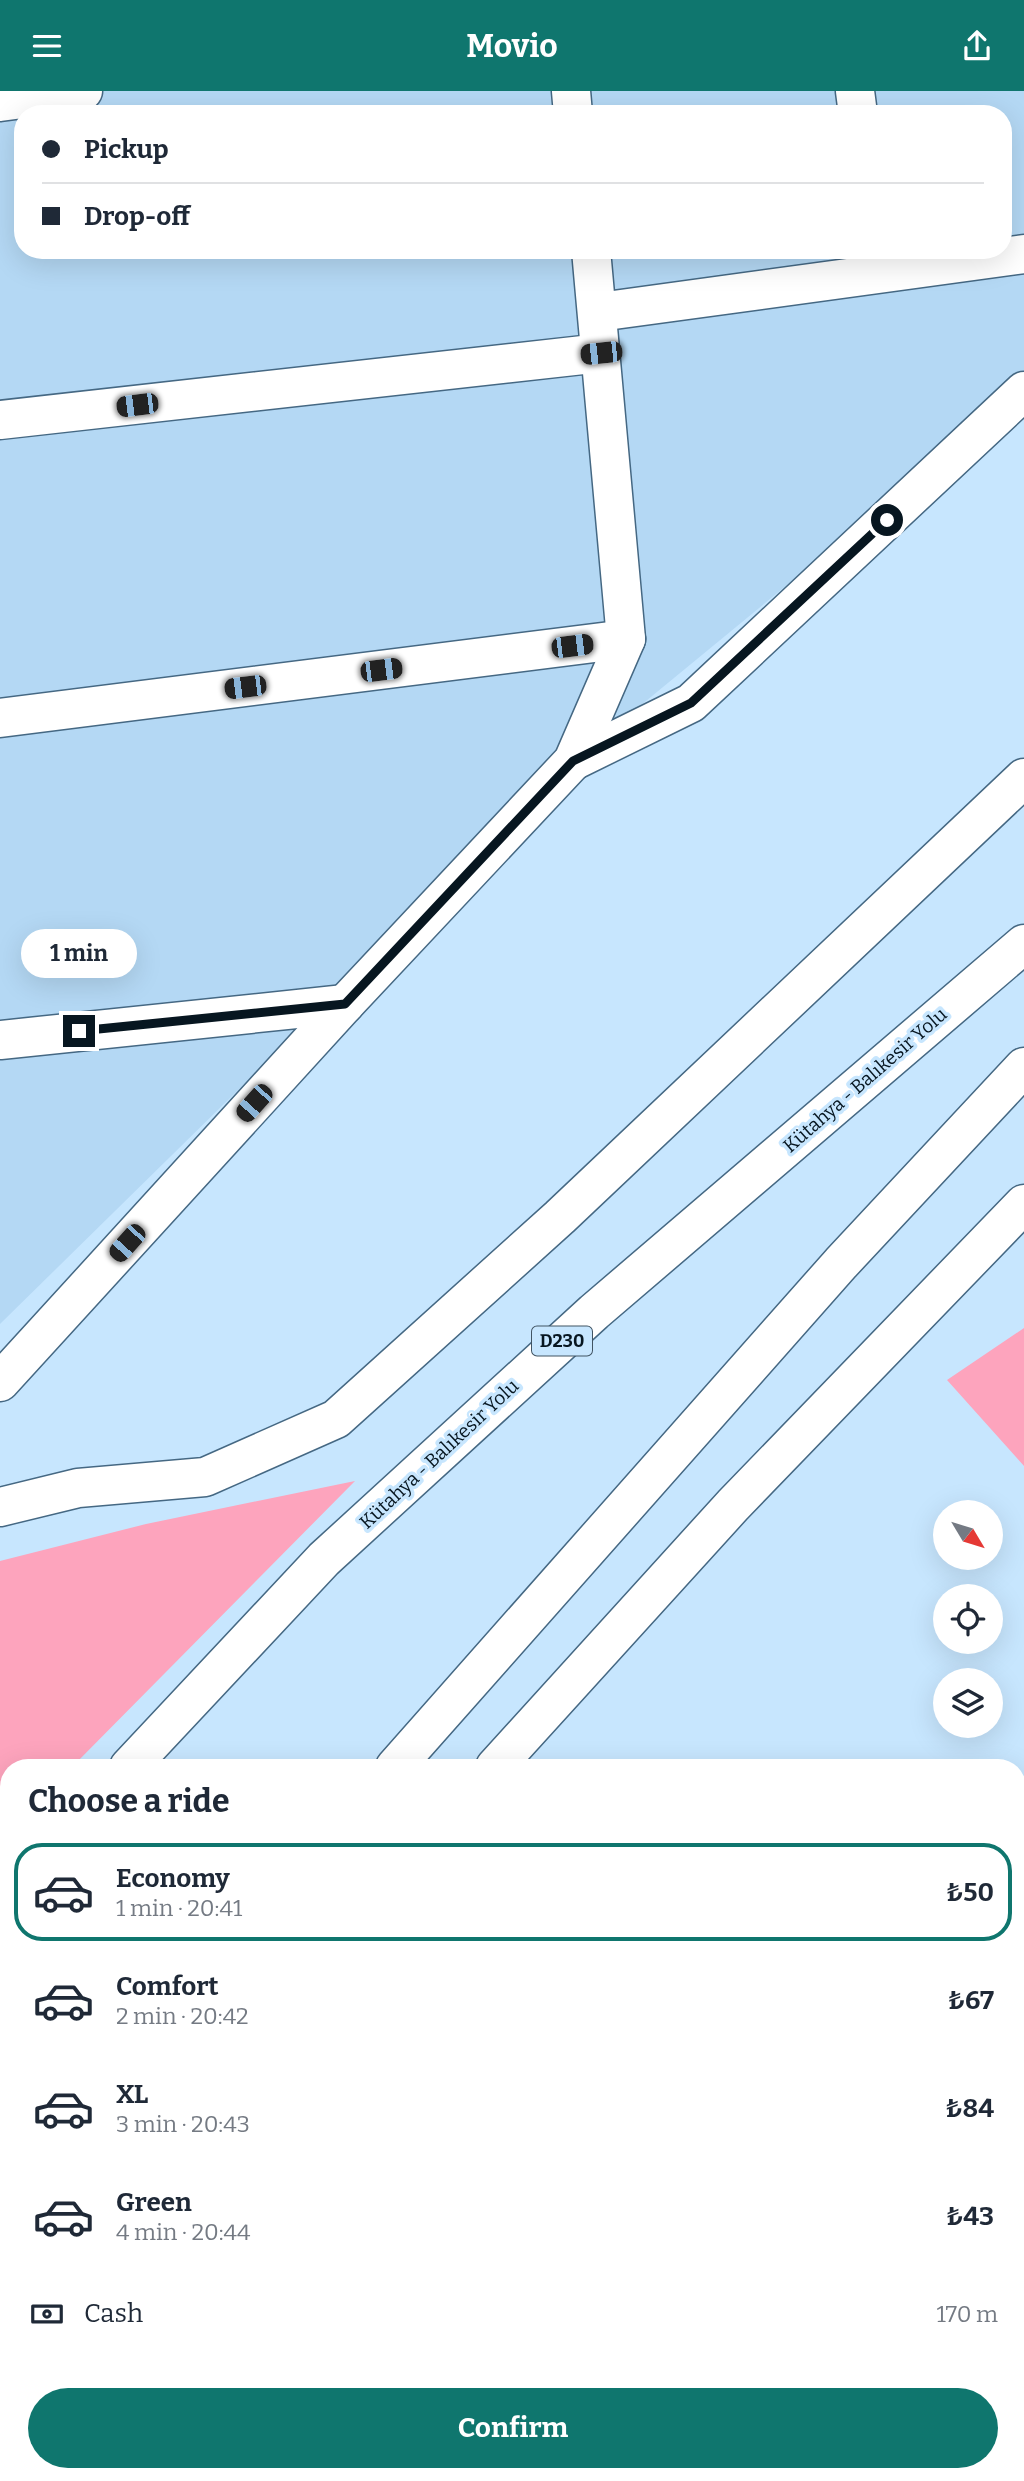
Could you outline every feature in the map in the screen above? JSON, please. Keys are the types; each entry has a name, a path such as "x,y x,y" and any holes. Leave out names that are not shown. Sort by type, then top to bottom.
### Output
{"main road":[{"path":"0,102 83,91"},
{"path":"0,1382 345,1004 573,761 626,639 599,312 592,259"},
{"path":"599,312 879,261 920,259"},
{"path":"0,420 601,353"},
{"path":"573,761 691,703 1024,391"},
{"path":"0,718 626,639"},
{"path":"0,1507 78,1488 205,1477 336,1419 560,1217 1024,778"},
{"name":"Kütahya - Balıkesir Yolu","path":"137,1759 334,1550 594,1312 1024,944"},
{"path":"0,1040 345,1004"},
{"path":"402,1759 822,1284 1024,1067"},
{"path":"502,1759 733,1505 1024,1204"}],"shaded area":[{"path":"0,91 1024,91 1024,390 573,761 0,1324"},
{"path":"1024,1328 1024,1466 947,1380"},
{"path":"355,1481 80,1759 0,1759 0,1561 146,1524"}],"route":[{"path":"79,1031 345,1004 573,761 691,703 887,520"}]}
